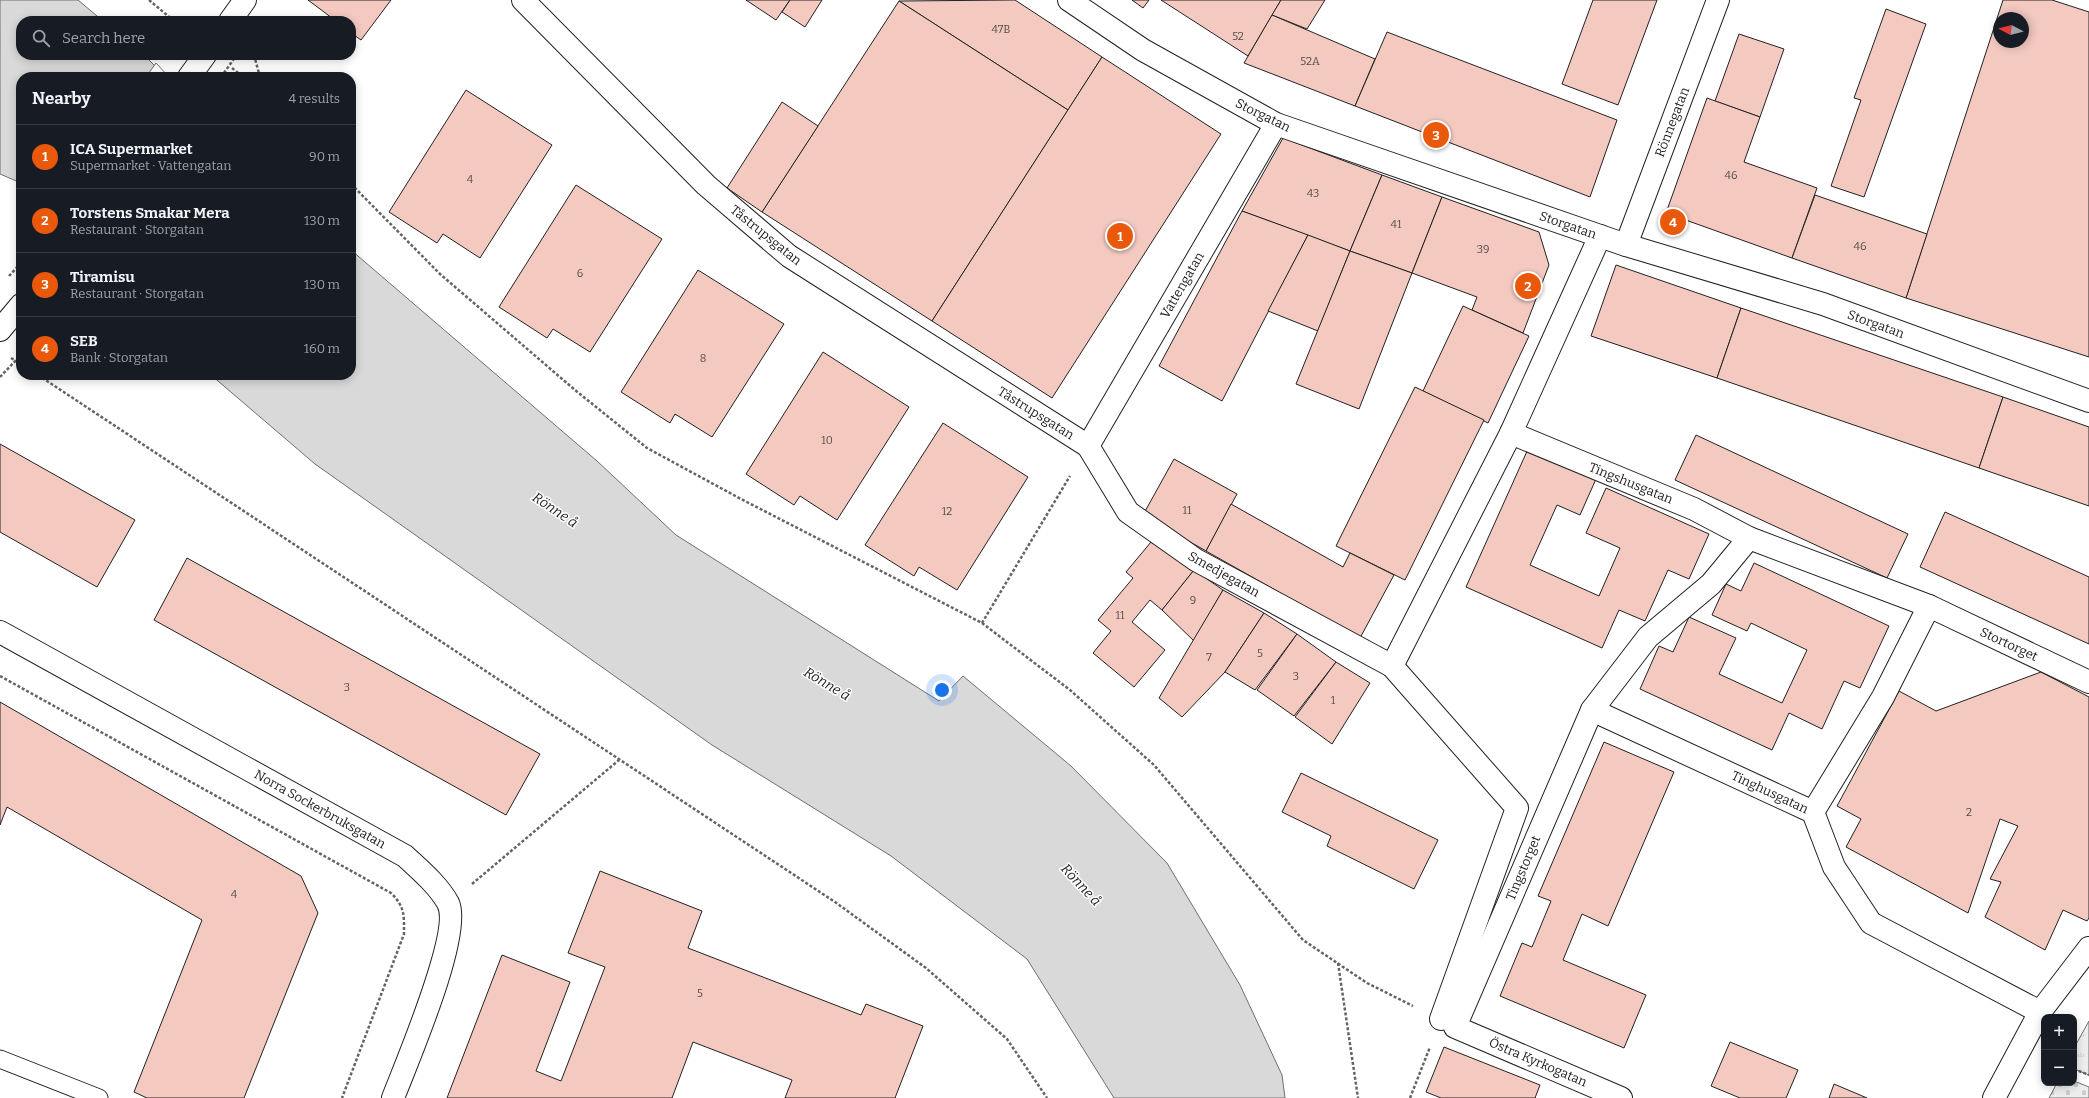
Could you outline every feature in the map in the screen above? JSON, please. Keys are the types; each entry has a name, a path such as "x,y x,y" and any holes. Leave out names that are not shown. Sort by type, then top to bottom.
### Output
{"street":[{"path":"234,16 246,0"},
{"name":"Tåstrupsgatan","path":"523,0 706,184 789,256 1088,446"},
{"name":"Storgatan","path":"1069,0 1143,50 1276,124 1626,245 1823,304 2089,401"},
{"name":"Rönnegatan","path":"1626,245 1718,0"},
{"path":"193,72 201,60"},
{"name":"Vattengatan","path":"1088,446 1276,124"},
{"path":"1448,1023 1517,808 1392,666 1511,433 1600,236"},
{"path":"0,330 16,311"},
{"name":"Tingshusgatan","path":"1511,433 1694,508 1749,538 1929,606"},
{"name":"Smedjegatan","path":"1088,446 1128,512 1196,560 1392,666"},
{"path":"1592,710 1648,637 1711,584 1749,538"},
{"path":"1814,812 1883,697 1929,606"},
{"name":"Stortorget","path":"1929,606 2089,682"},
{"name":"Norra Sockerbruksgatan","path":"0,632 405,856 426,876 448,904"},
{"name":"Tinghusgatan","path":"1592,710 1814,812 1834,867 1872,923 2040,1012"},
{"name":"Tingstorget","path":"1448,1023 1592,710"},
{"path":"393,1098 436,985 444,959 449,932 448,904"},
{"path":"1994,1098 2040,1012 2089,948"},
{"name":"Östra Kyrkogatan","path":"1448,1023 1621,1098"}],"lane":[{"path":"0,1058 99,1098"}],"path":[{"path":"149,0 168,16"},
{"path":"225,72 233,60"},
{"path":"255,60 259,72"},
{"path":"356,189 440,274 575,390 647,448 741,499 982,623 1070,690 1154,765 1303,940 1367,983 1448,1023 1410,1098"},
{"path":"0,377 16,361"},
{"path":"46,380 835,902 926,968 1007,1039 1040,1084 1047,1098"},
{"path":"982,623 1088,446"},
{"path":"0,676 391,893 401,903 404,918 404,934 342,1098"},
{"path":"448,904 619,760"},
{"path":"1338,963 1358,1098"},
{"path":"2077,1070 2089,1075"}],"green space":[{"path":"2089,1021 2089,1075 2077,1070 2077,1043"},
{"path":"2077,1082 2089,1087 2089,1098 2049,1098 2055,1086 2077,1086"}],"water":[{"path":"0,0 78,0 97,16 16,16 16,60 149,60 161,72 16,72 16,181 0,174"},
{"name":"Rönne å","path":"356,254 597,461 676,535 939,701 963,676 1071,766 1167,863 1240,985 1282,1075 1285,1098 1114,1098 1027,959 891,856 712,745 315,464 217,380 356,380"}],"pier":[{"path":"156,63 164,72 150,72"}],"building":[{"path":"308,0 391,0 361,40 356,36 356,16 329,16"},
{"path":"746,0 790,0 776,20"},
{"path":"790,0 822,0 805,27 782,12"},
{"path":"1015,0 1102,57 1068,110 899,1"},
{"path":"1132,0 1149,0 1143,8"},
{"path":"1161,0 1281,0 1248,56"},
{"path":"1281,0 1325,0 1307,29 1272,15"},
{"path":"1593,0 1657,0 1618,105 1562,84"},
{"path":"2003,0 2052,0 2089,12 2089,357 1906,298 1993,31 1993,48 2029,48 2029,12 1999,12"},
{"path":"899,1 1068,110 932,321 762,212"},
{"path":"1886,9 1926,24 1864,197 1831,186 1861,100 1854,98"},
{"path":"1272,15 1375,59 1355,106 1244,63"},
{"path":"1387,32 1617,120 1590,197 1355,106"},
{"path":"1739,34 1784,49 1760,117 1715,101"},
{"path":"1102,57 1221,134 1052,398 932,321"},
{"path":"466,90 552,145 480,258 443,234 437,243 389,212"},
{"path":"1707,98 1760,117 1744,162 1817,188 1792,258 1666,213"},
{"path":"782,102 818,126 762,212 727,188"},
{"path":"1283,138 1382,175 1350,251 1242,211"},
{"path":"1382,175 1442,197 1412,273 1350,251"},
{"path":"576,185 662,239 590,352 553,329 547,338 499,307"},
{"path":"1815,195 1927,234 1906,298 1792,258"},
{"path":"1442,197 1539,232 1549,265 1523,333 1472,310 1477,297 1412,273"},
{"path":"1242,211 1308,235 1222,401 1159,366"},
{"path":"1308,235 1350,251 1318,331 1268,311"},
{"path":"1350,251 1412,273 1359,409 1296,384"},
{"path":"1616,265 1741,308 1717,378 1591,336"},
{"path":"698,270 784,324 712,437 675,414 670,423 621,392"},
{"path":"1463,306 1529,336 1488,423 1423,391"},
{"path":"1741,308 2003,397 1979,468 1717,378"},
{"path":"823,352 909,407 837,520 800,496 794,505 746,474"},
{"path":"1415,387 1484,420 1405,580 1336,546"},
{"path":"2003,397 2089,427 2089,506 1979,468"},
{"path":"943,423 1028,477 957,590 919,567 914,576 865,545"},
{"path":"1696,435 1908,534 1887,578 1675,480"},
{"path":"0,444 135,520 97,587 0,532"},
{"path":"1528,449 1596,479 1580,515 1557,505 1530,565 1599,596 1620,548 1586,533 1606,488 1709,534 1689,579 1668,570 1645,621 1619,610 1602,648 1466,587"},
{"path":"1174,459 1237,494 1206,551 1143,515"},
{"path":"1231,504 1343,567 1350,553 1394,575 1360,638 1206,551"},
{"path":"1945,512 2089,577 2089,644 1920,567"},
{"path":"1151,542 1194,570 1162,610 1150,600 1132,622 1165,650 1134,687 1093,653 1111,631 1098,620 1133,578 1126,572"},
{"path":"187,558 540,754 506,815 154,620"},
{"path":"1754,563 1889,626 1860,688 1844,681 1822,729 1789,713 1772,750 1640,689 1659,646 1673,652 1689,617 1736,638 1719,674 1782,703 1807,650 1751,623 1747,631 1712,615 1726,584 1741,591"},
{"path":"1194,570 1223,590 1194,641 1162,610"},
{"path":"1223,590 1264,613 1225,672 1182,717 1159,698"},
{"path":"1264,613 1297,634 1255,690 1225,672"},
{"path":"1297,634 1336,662 1294,716 1257,690"},
{"path":"1336,662 1370,683 1332,744 1295,717"},
{"path":"2041,672 2089,697 2089,918 2087,921 2063,910 2045,950 1985,917 2001,882 1990,879 2018,826 2000,819 1968,913 1846,847 1861,819 1837,806 1899,691 1936,711"},
{"path":"0,702 301,876 318,913 244,1098 147,1098 134,1092 202,920 7,807 0,825"},
{"path":"1604,742 1674,772 1608,926 1582,914 1563,960 1646,995 1624,1048 1500,996 1522,943 1532,947 1551,901 1538,896"},
{"path":"1301,773 1438,840 1414,889 1327,846 1331,836 1282,812"},
{"path":"600,871 702,911 688,948 861,1015 866,1004 923,1026 895,1098 785,1098 792,1080 693,1042 672,1098 447,1098 502,955 570,982 536,1071 561,1081 605,967 568,953"},
{"path":"1730,1042 1798,1070 1786,1098 1740,1098 1711,1086"},
{"path":"1444,1047 1540,1085 1535,1098 1441,1098 1426,1092"},
{"path":"1834,1084 1867,1098 1829,1098"}],"place":[{"name":"Tiramisu","path":"1436,135"},
{"name":"SEB","path":"1673,222"},
{"name":"ICA Supermarket","path":"1120,236"},
{"name":"Torstens Smakar Mera","path":"1528,286"}]}
